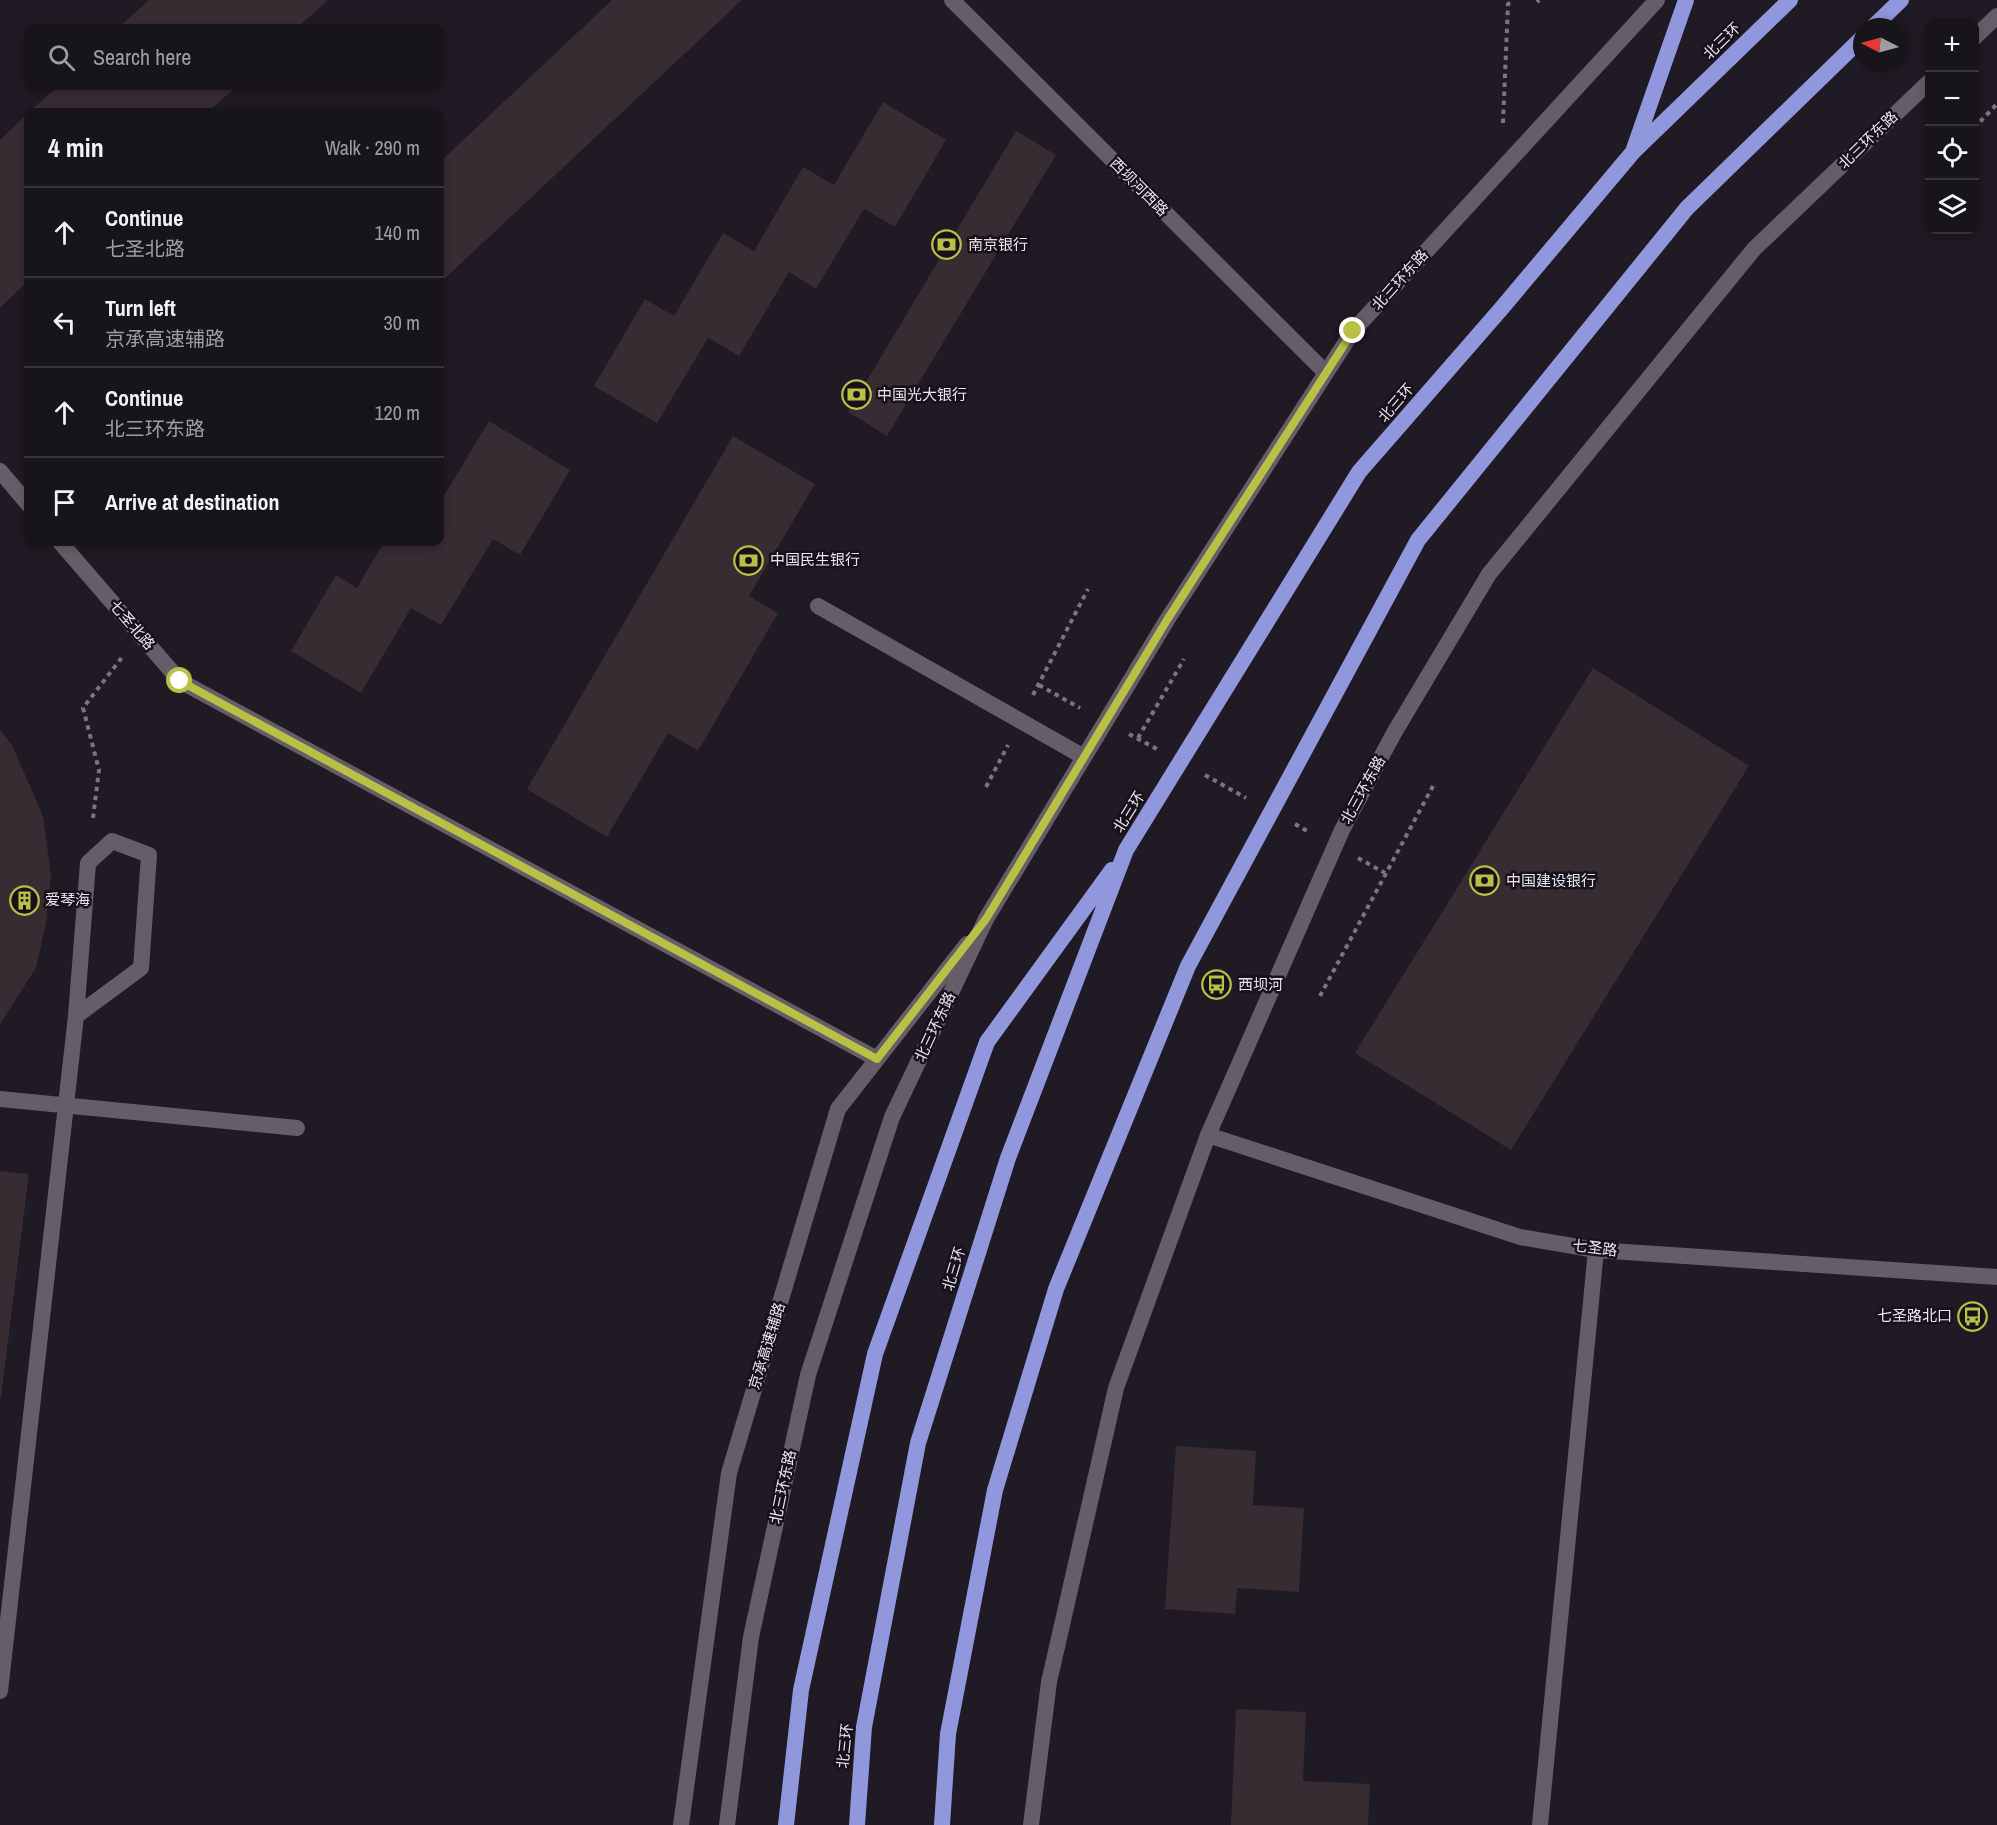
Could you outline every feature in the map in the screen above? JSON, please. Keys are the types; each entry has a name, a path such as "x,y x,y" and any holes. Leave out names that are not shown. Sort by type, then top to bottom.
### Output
{"highway":[{"path":"1633,152 1686,0"},
{"name":"北三环","path":"856,1825 864,1727 918,1443 1008,1158 1126,850 1359,472 1502,309 1633,152 1790,0"},
{"path":"1882,18 1901,0"},
{"path":"942,1825 948,1734 994,1490 1056,1289 1188,966 1418,540 1687,208 1853,47"},
{"path":"786,1825 801,1690 875,1354 987,1042 1126,850"}],"street":[{"name":"西坝河西路","path":"952,0 1326,374"},
{"name":"北三环东路","path":"727,1825 751,1637 808,1376 892,1117 986,919 1167,620 1353,331 1657,0"},
{"path":"1979,33 1997,16"},
{"name":"北三环东路","path":"1031,1825 1049,1682 1116,1388 1208,1135 1342,830 1394,733 1489,574 1754,249 1925,85"},
{"path":"0,471 24,499"},
{"name":"七圣北路","path":"63,546 180,681 877,1059"},
{"path":"818,606 1084,757"},
{"path":"0,1691 76,1016 88,863 112,841 149,855 141,968 76,1016"},
{"name":"京承高速辅路","path":"681,1825 729,1473 838,1109 986,919"},
{"path":"0,1099 297,1128"},
{"name":"七圣路","path":"1208,1135 1520,1237 1596,1250 1997,1277"},
{"path":"1540,1825 1596,1250"}],"path":[{"path":"1501,169 1508,4 1513,0"},
{"path":"1976,126 1997,104"},
{"path":"1028,705 1088,589"},
{"path":"88,863 99,771 83,708 140,634"},
{"path":"1137,739 1184,658"},
{"path":"1038,685 1088,712"},
{"path":"1128,733 1158,750"},
{"path":"986,787 1012,736"},
{"path":"1199,772 1250,800"},
{"path":"1320,996 1433,786"},
{"path":"1291,822 1312,833"},
{"path":"1354,856 1385,873"}],"building":[{"path":"149,0 328,0 301,24 122,24"},
{"path":"612,0 742,0 444,279 444,158"},
{"path":"54,90 233,90 212,108 33,108"},
{"path":"883,102 946,140 895,227 864,209 816,289 789,272 739,356 708,338 657,423 594,386 645,299 674,316 723,233 754,251 803,167 834,185"},
{"path":"24,117 24,285 0,308 0,140"},
{"path":"1016,131 1056,155 887,436 848,412"},
{"path":"489,421 570,470 520,555 493,539 441,625 411,608 361,693 291,651 336,575 357,588 382,546 444,546 444,496"},
{"path":"733,436 815,484 749,596 778,613 698,751 668,733 607,837 527,789"},
{"path":"1593,668 1749,766 1511,1150 1355,1053"},
{"name":"爱琴海","path":"0,730 12,745 43,816 51,876 46,923 36,968 0,1024"},
{"path":"0,1171 29,1174 1,1398 0,1398"},
{"path":"1176,1446 1256,1451 1253,1505 1304,1508 1299,1592 1237,1588 1235,1614 1165,1609"},
{"path":"1236,1709 1306,1712 1303,1781 1370,1784 1368,1825 1231,1825"}],"place":[{"name":"南京银行","path":"947,245"},
{"name":"中国光大银行","path":"856,395"},
{"name":"中国民生银行","path":"749,560"},
{"name":"中国建设银行","path":"1485,881"},
{"name":"爱琴海","path":"24,900"},
{"name":"西坝河","path":"1217,985"},
{"name":"七圣路北口","path":"1973,1316"}],"route":[{"path":"180,681 877,1059 986,919 1167,620 1353,331"}]}
